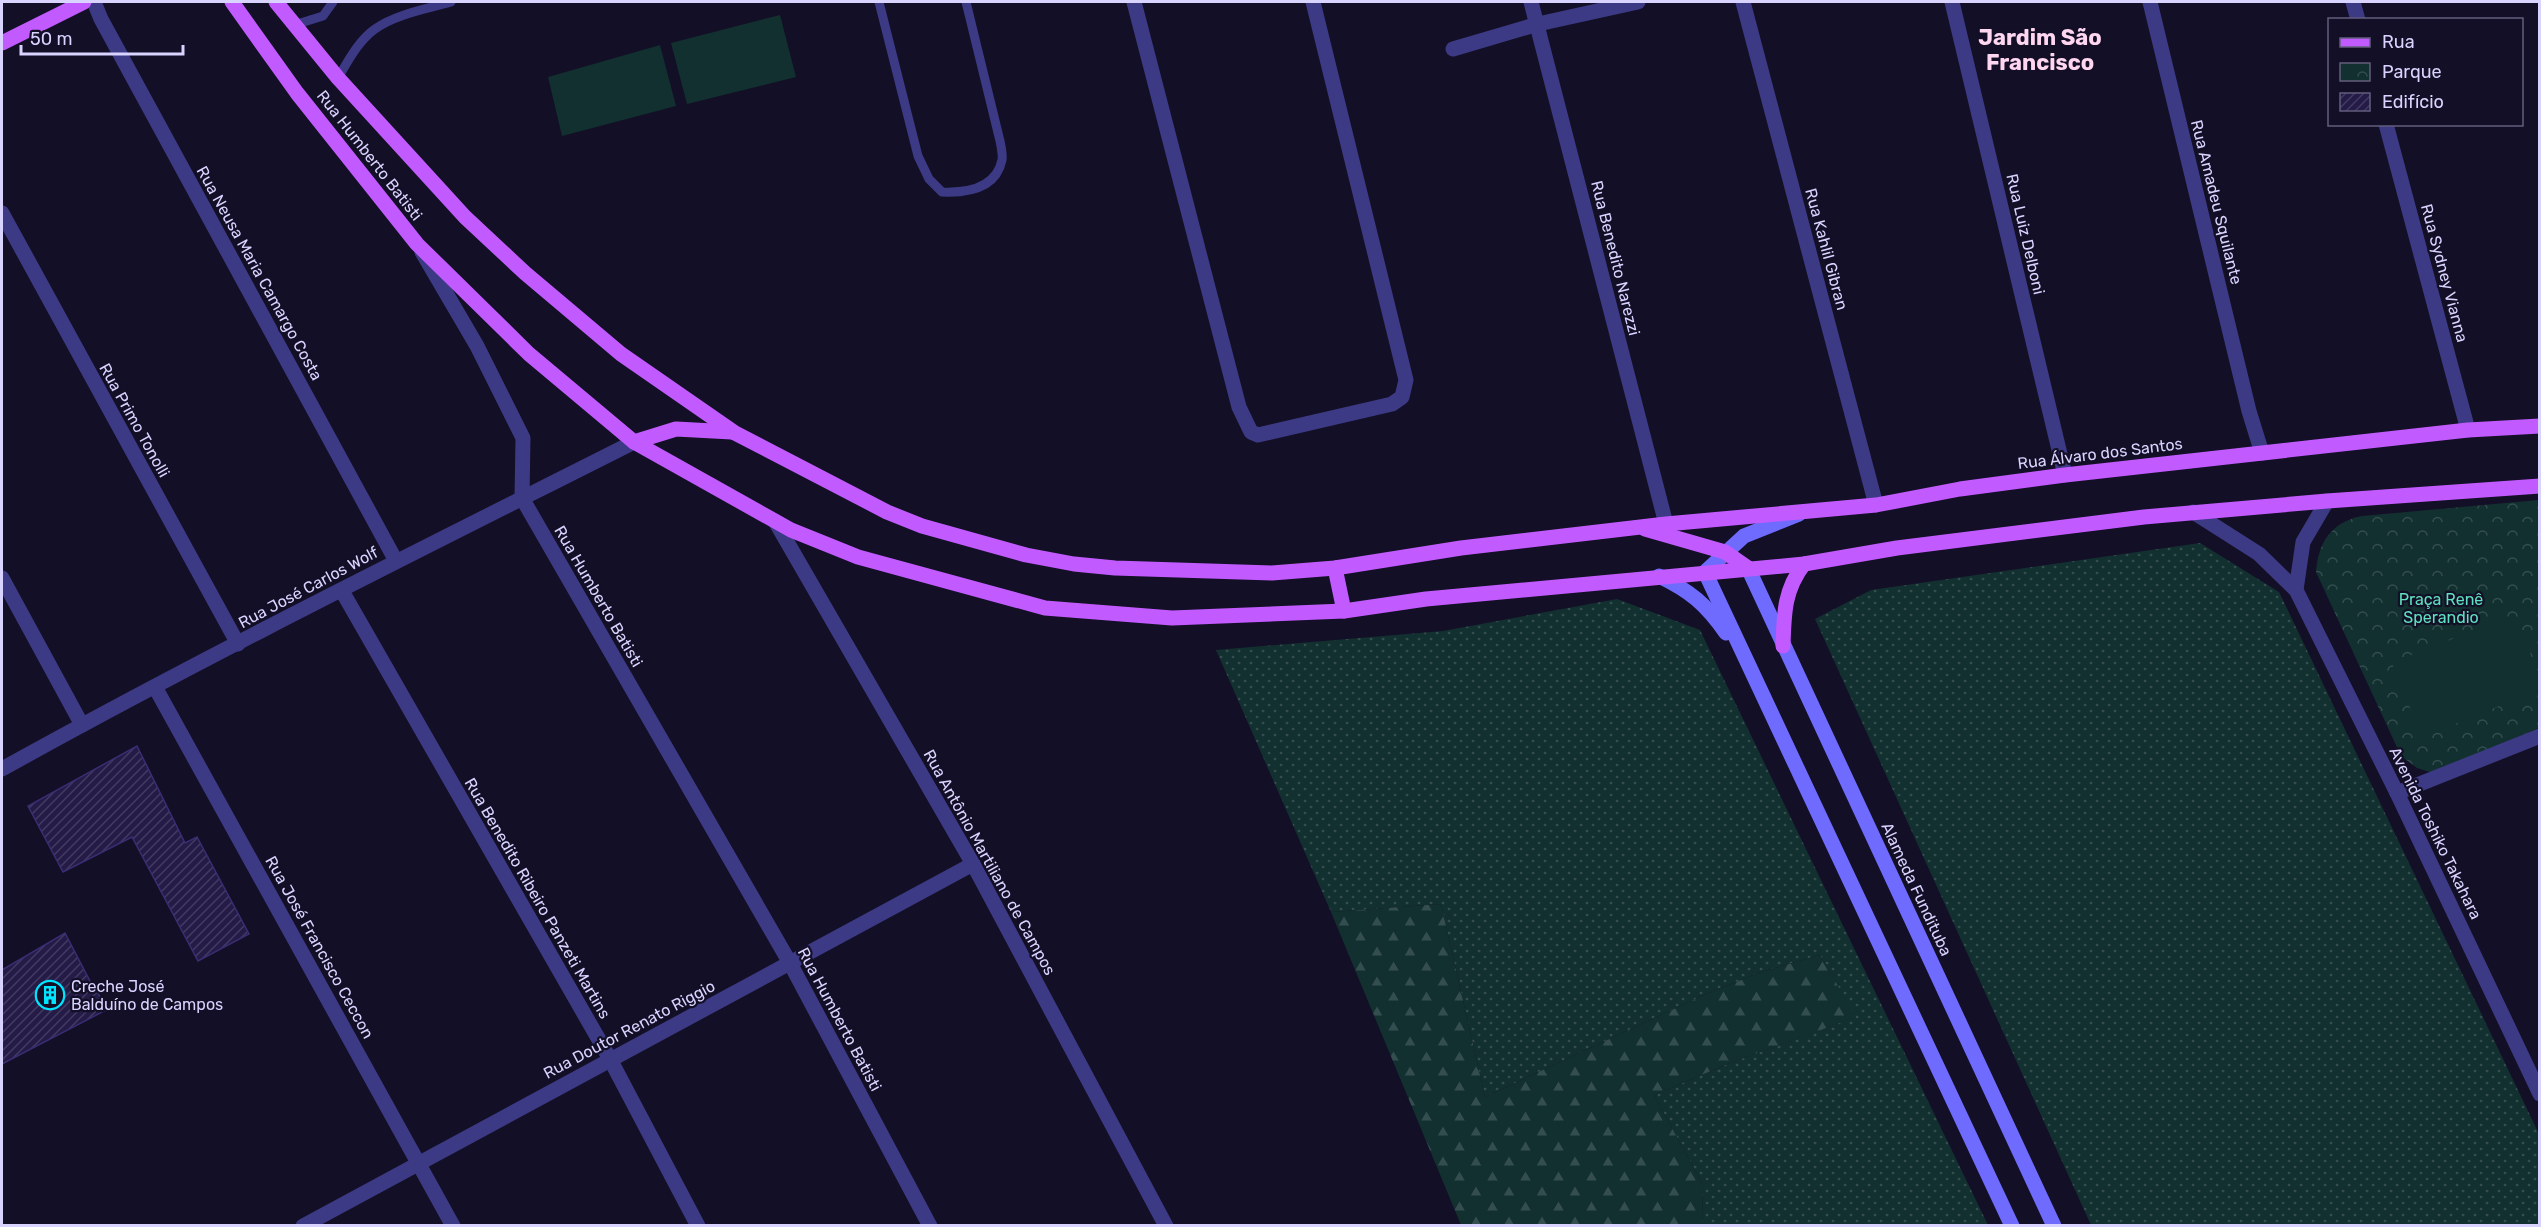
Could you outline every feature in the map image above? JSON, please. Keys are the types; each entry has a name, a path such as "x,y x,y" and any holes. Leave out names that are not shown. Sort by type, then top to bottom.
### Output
{"main road":[{"path":"2,43 84,2"},
{"name":"Rua Humberto Batisti","path":"232,2 297,93 417,244"},
{"path":"276,2 338,78 465,217 525,273 621,354 735,433"},
{"path":"291,2 294,25"},
{"path":"417,244 529,354 634,442 775,521 858,557 1045,608 1172,618 1344,611 1426,599 1804,564 1897,548 2193,512 2540,486"},
{"name":"Rua Álvaro dos Santos","path":"735,433 886,512 922,526 1026,555 1074,564 1115,568 1272,573 1335,568 1461,548 1638,527 1876,505 1960,489 2064,475 2468,430 2540,426"},
{"path":"634,442 676,429 699,428 735,433"},
{"path":"1706,572 1725,552 1744,537 1804,512"},
{"path":"1638,527 1725,552 1748,568"},
{"path":"1783,646 1784,606 1796,575 1804,564"},
{"path":"1335,568 1344,611"},
{"name":"Alameda Fundituba","path":"1748,568 2054,1226"},
{"path":"1706,572 2012,1226"},
{"path":"1659,576 1685,588 1711,611 1758,681"}],"street":[{"name":"Rua Neusa Maria Camargo Costa","path":"94,2 101,19 396,561"},
{"path":"1134,2 1239,407 1251,432 1258,435 1392,404 1402,397 1406,380 1313,2"},
{"name":"Rua Benedito Narezzi","path":"1531,2 1666,524"},
{"path":"1452,49 1538,24 1638,2"},
{"name":"Rua Kahlil Gibran","path":"1743,2 1876,505"},
{"name":"Rua Luiz Delboni","path":"1952,2 2064,475"},
{"name":"Rua Amadeu Squilante","path":"2150,2 2249,411 2262,453"},
{"path":"2353,2 2357,18"},
{"name":"Rua Sydney Vianna","path":"2387,126 2468,430"},
{"name":"Rua Primo Tonolli","path":"2,213 238,644"},
{"name":"Rua Humberto Batisti","path":"417,244 477,346 524,438 522,498 790,963 930,1226"},
{"name":"Rua José Carlos Wolf","path":"2,770 82,725 396,561 634,442"},
{"path":"2296,590 2303,542 2327,501"},
{"name":"Avenida Toshiko Takahara","path":"2193,512 2259,554 2296,590 2397,793 2540,1094"},
{"name":"Rua Antônio Martiliano de Campos","path":"775,521 973,864 1166,1226"},
{"path":"2,578 82,725"},
{"name":"Rua Benedito Ribeiro Panzeti Martins","path":"342,591 610,1059 698,1226"},
{"name":"Rua José Francisco Ceccon","path":"155,687 453,1226"},
{"path":"2397,793 2540,736"},
{"name":"Rua Doutor Renato Riggio","path":"303,1226 973,864"}],"lane":[{"path":"294,25 323,16 333,2"},
{"path":"338,78 350,57 375,29 401,16 451,2"},
{"path":"879,2 918,156 929,179 942,192 966,192 992,181 1002,160 1000,141 966,2"}],"green space":[{"path":"780,15 796,77 687,104 671,43"},
{"path":"660,45 676,106 562,136 548,77"},
{"name":"Praça Renê Sperandio","path":"2539,500 2539,728 2433,773 2417,768 2401,756 2316,572 2323,543 2328,535 2342,523 2362,516"},
{"path":"2200,543 2279,592 2539,1134 2539,1225 2091,1225 1815,619 1871,590"},
{"path":"1617,599 1700,630 1988,1225 1702,1225 1703,1185 1654,1095 1730,1063 1855,1017 1820,955 1761,972 1706,994 1485,1097 1441,904 1331,912 1216,650 1443,631"},
{"path":"2515,614 2539,676 2539,690 2422,737 2392,663"},
{"path":"1441,904 1485,1097 1706,994 1761,972 1820,955 1856,1017 1730,1063 1654,1095 1703,1185 1702,1225 1461,1225 1331,912"}],"building":[{"path":"137,746 185,843 197,837 249,934 198,961 132,837 63,872 28,806"},
{"name":"Creche José Balduíno de Campos","path":"65,933 90,981 108,1009 2,1064 2,970"}],"place":[{"name":"Creche José Balduíno de Campos","path":"50,995"}],"district":[{"name":"Jardim São Francisco","path":"2040,50"}]}
